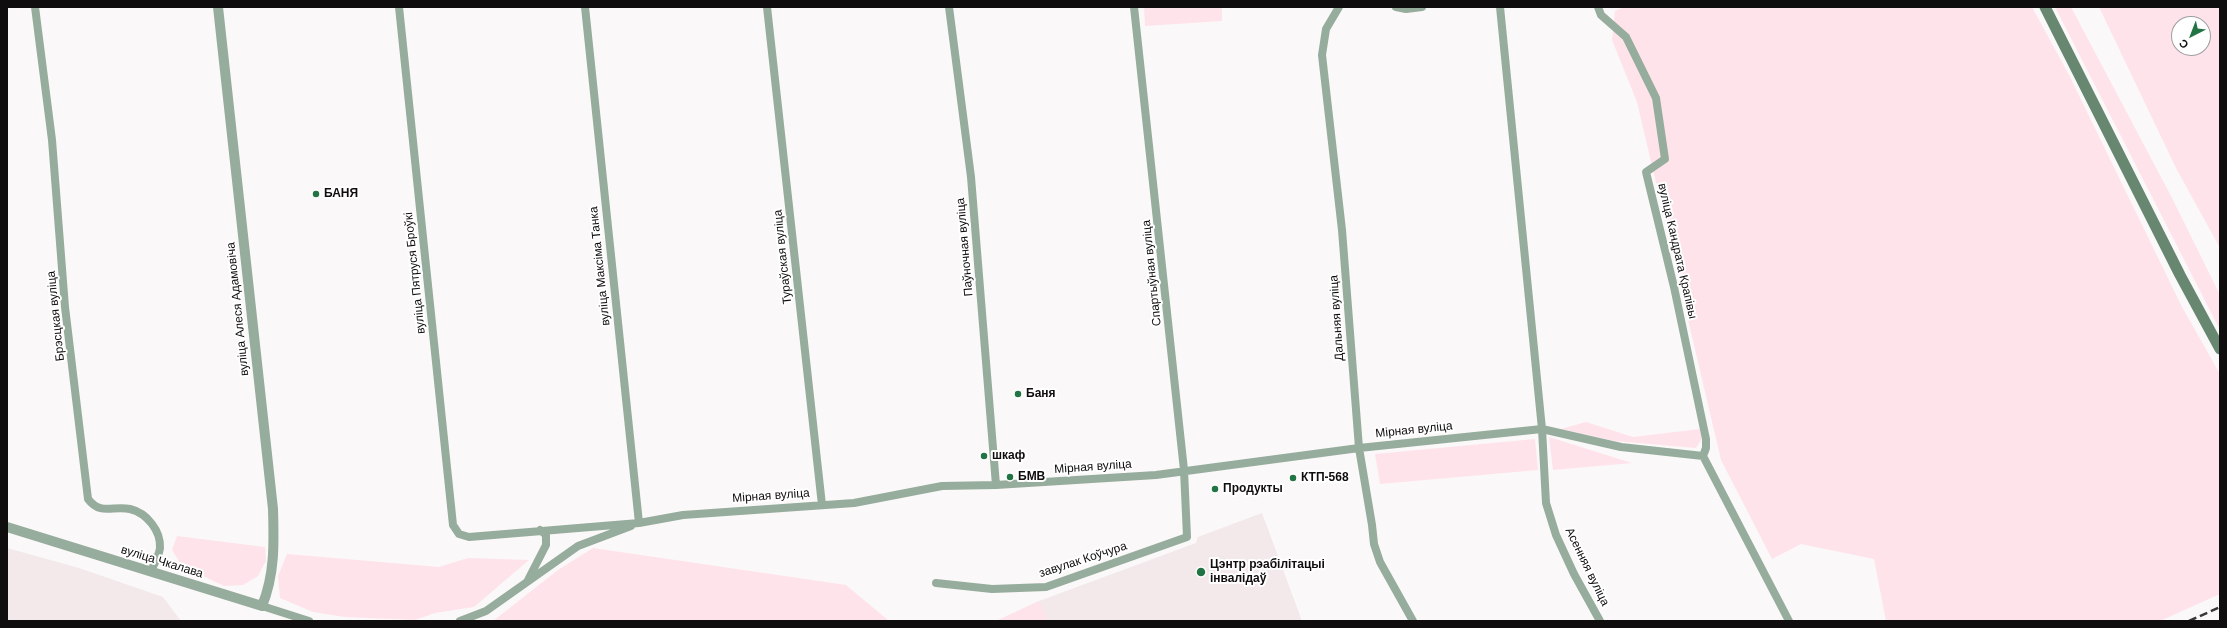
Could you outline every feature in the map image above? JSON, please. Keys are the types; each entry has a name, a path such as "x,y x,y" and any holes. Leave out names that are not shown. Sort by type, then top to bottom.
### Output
{"main road":[{"path":"2045,7 2180,275 2220,349"}],"street":[{"name":"Брэсцкая вуліца","path":"34,7 53,146 65,307 88,499 93,505 102,509 130,509 150,520 160,541 160,550 151,571"},
{"name":"вуліца Алеся Адамовіча","path":"218,7 273,509 274,560 270,583 262,606"},
{"name":"вуліца Пятруся Броўкі","path":"399,7 453,525 459,534"},
{"name":"вуліца Максіма Танка","path":"585,7 639,523"},
{"name":"Тураўская вуліца","path":"767,7 822,505"},
{"name":"Паўночная вуліца","path":"949,7 971,177 996,485"},
{"name":"Спартыўная вуліца","path":"1134,7 1184,470 1187,537"},
{"name":"Дальняя вуліца","path":"1339,7 1326,28 1322,55 1342,230 1359,448 1374,544 1380,562 1413,621"},
{"path":"1396,7 1406,9 1422,7"},
{"path":"1500,7 1542,429"},
{"name":"вуліца Кандрата Крапівы","path":"1598,7 1600,15 1626,37 1656,98 1665,159 1646,172 1674,287 1704,431 1706,448 1703,456"},
{"name":"Мірная вуліца","path":"459,534 470,537 639,523 683,515 870,501 942,486 996,485 1156,475 1184,470 1359,448 1542,429 1621,447 1703,456"},
{"name":"Асенняя вуліца","path":"1542,429 1546,503 1556,535 1574,574 1600,621"},
{"path":"1703,456 1789,621"},
{"path":"460,621 486,611 525,585 578,546 639,523"},
{"name":"вуліца Чкалава","path":"7,527 309,621"},
{"path":"525,585 546,545 546,536 540,530"},
{"name":"завулак Коўчура","path":"936,583 992,589 1046,587 1187,537"}],"shaded area":[{"path":"1144,7 1222,7 1222,21 1145,26"},
{"path":"1624,7 2032,7 2069,75 2182,307 2220,374 2220,594 2160,621 1886,621 1874,559 1801,544 1772,559 1721,460 1637,102 1612,40 1615,11"},
{"path":"2055,7 2071,7 2172,198 2220,295 2220,330"},
{"path":"2099,7 2220,7 2220,248 2176,168"},
{"path":"1586,422 1633,437 1700,429 1702,439 1696,448 1615,441 1561,429"},
{"path":"1549,437 1632,463 1553,470"},
{"path":"1535,439 1538,470 1380,484 1375,454"},
{"name":"Цэнтр рэабілітацыі інвалідаў","path":"1262,513 1302,621 996,621 1039,601 1196,543 1198,537"},
{"path":"177,536 265,547 266,561 258,576 243,585 224,586 182,566 172,550"},
{"path":"7,548 79,568 163,597 181,621 7,621"},
{"path":"593,548 846,585 889,621 493,621 558,570"},
{"path":"287,554 439,567 468,558 529,560 474,607 435,613 415,620 345,617 313,612 280,598 278,576"},
{"path":"1039,601 1048,621 996,621"}],"railway":[{"path":"2189,621 2220,607"}],"place":[{"name":"БАНЯ","path":"316,194"},
{"name":"Баня","path":"1018,394"},
{"name":"шкаф","path":"984,456"},
{"name":"БМВ","path":"1010,477"},
{"name":"КТП-568","path":"1293,478"},
{"name":"Продукты","path":"1215,489"},
{"name":"Цэнтр рэабілітацыі інвалідаў","path":"1201,572"}]}
